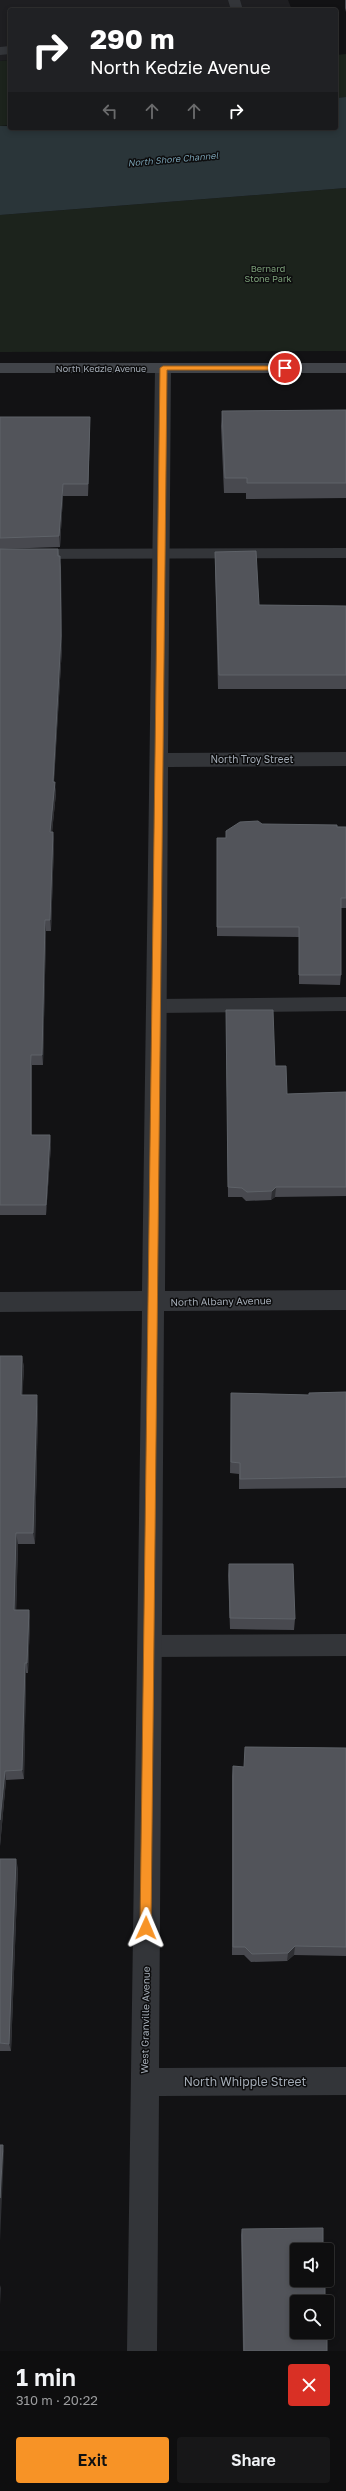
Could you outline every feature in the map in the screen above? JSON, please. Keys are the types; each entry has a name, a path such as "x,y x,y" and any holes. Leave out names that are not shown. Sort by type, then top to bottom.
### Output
{"street":[{"name":"North Kedzie Avenue","path":"0,368 346,368"},
{"name":"West Granville Avenue","path":"142,2351 163,368"},
{"name":"North Troy Street","path":"159,760 346,758"},
{"name":"North Albany Avenue","path":"0,1302 346,1300"},
{"name":"North Whipple Street","path":"144,2082 346,2081"}],"lane":[{"path":"0,554 346,553"},
{"path":"156,1006 346,1004"},
{"path":"149,1646 346,1645"}],"shaded area":[{"path":"0,0 288,0 291,8 8,8 8,60 0,61"}],"green space":[{"path":"346,54 346,97 338,98 338,55"},
{"path":"8,60 8,125 0,126 0,61"},
{"name":"Bernard Stone Park","path":"346,188 346,351 0,352 0,215"}],"water":[{"name":"North Shore Channel","path":"346,97 346,188 0,215 0,126 8,126 8,130 338,130 338,98"}],"building":[{"path":"346,410 346,483 247,483 247,478 225,478 222,411"},
{"path":"0,417 90,417 88,484 63,484 59,536 0,538"},
{"path":"0,549 58,549 58,556 60,556 61,636 53,782 55,782 50,832 53,832 50,920 45,920 42,1055 31,1055 31,1135 50,1135 46,1205 0,1205"},
{"path":"256,551 259,605 346,606 346,675 219,675 215,552"},
{"path":"258,821 262,824 337,825 337,827 346,827 346,898 341,898 341,975 299,975 299,927 217,927 217,838 226,838 226,831 240,822"},
{"path":"226,1010 273,1010 275,1066 286,1066 287,1094 346,1092 346,1187 276,1187 272,1191 247,1192 242,1188 228,1187"},
{"path":"0,1356 22,1356 21,1395 37,1395 33,1533 16,1533 14,1610 29,1610 27,1663 25,1663 22,1770 5,1771 0,1820"},
{"path":"346,1392 346,1477 240,1479 240,1463 231,1462 231,1393 309,1395 309,1393"},
{"path":"229,1564 293,1564 295,1619 230,1618"},
{"path":"245,1747 346,1748 346,1947 295,1946 288,1953 252,1954 245,1947 233,1947 233,1766 244,1767"},
{"path":"0,1859 16,1859 9,2044 0,2043"},
{"path":"0,2145 3,2145 0,2198"},
{"path":"323,2228 323,2243 290,2243 290,2287 325,2287 325,2295 290,2295 290,2339 327,2339 327,2351 244,2351 242,2229"}],"route":[{"path":"146,1928 163,368 285,368"}]}
